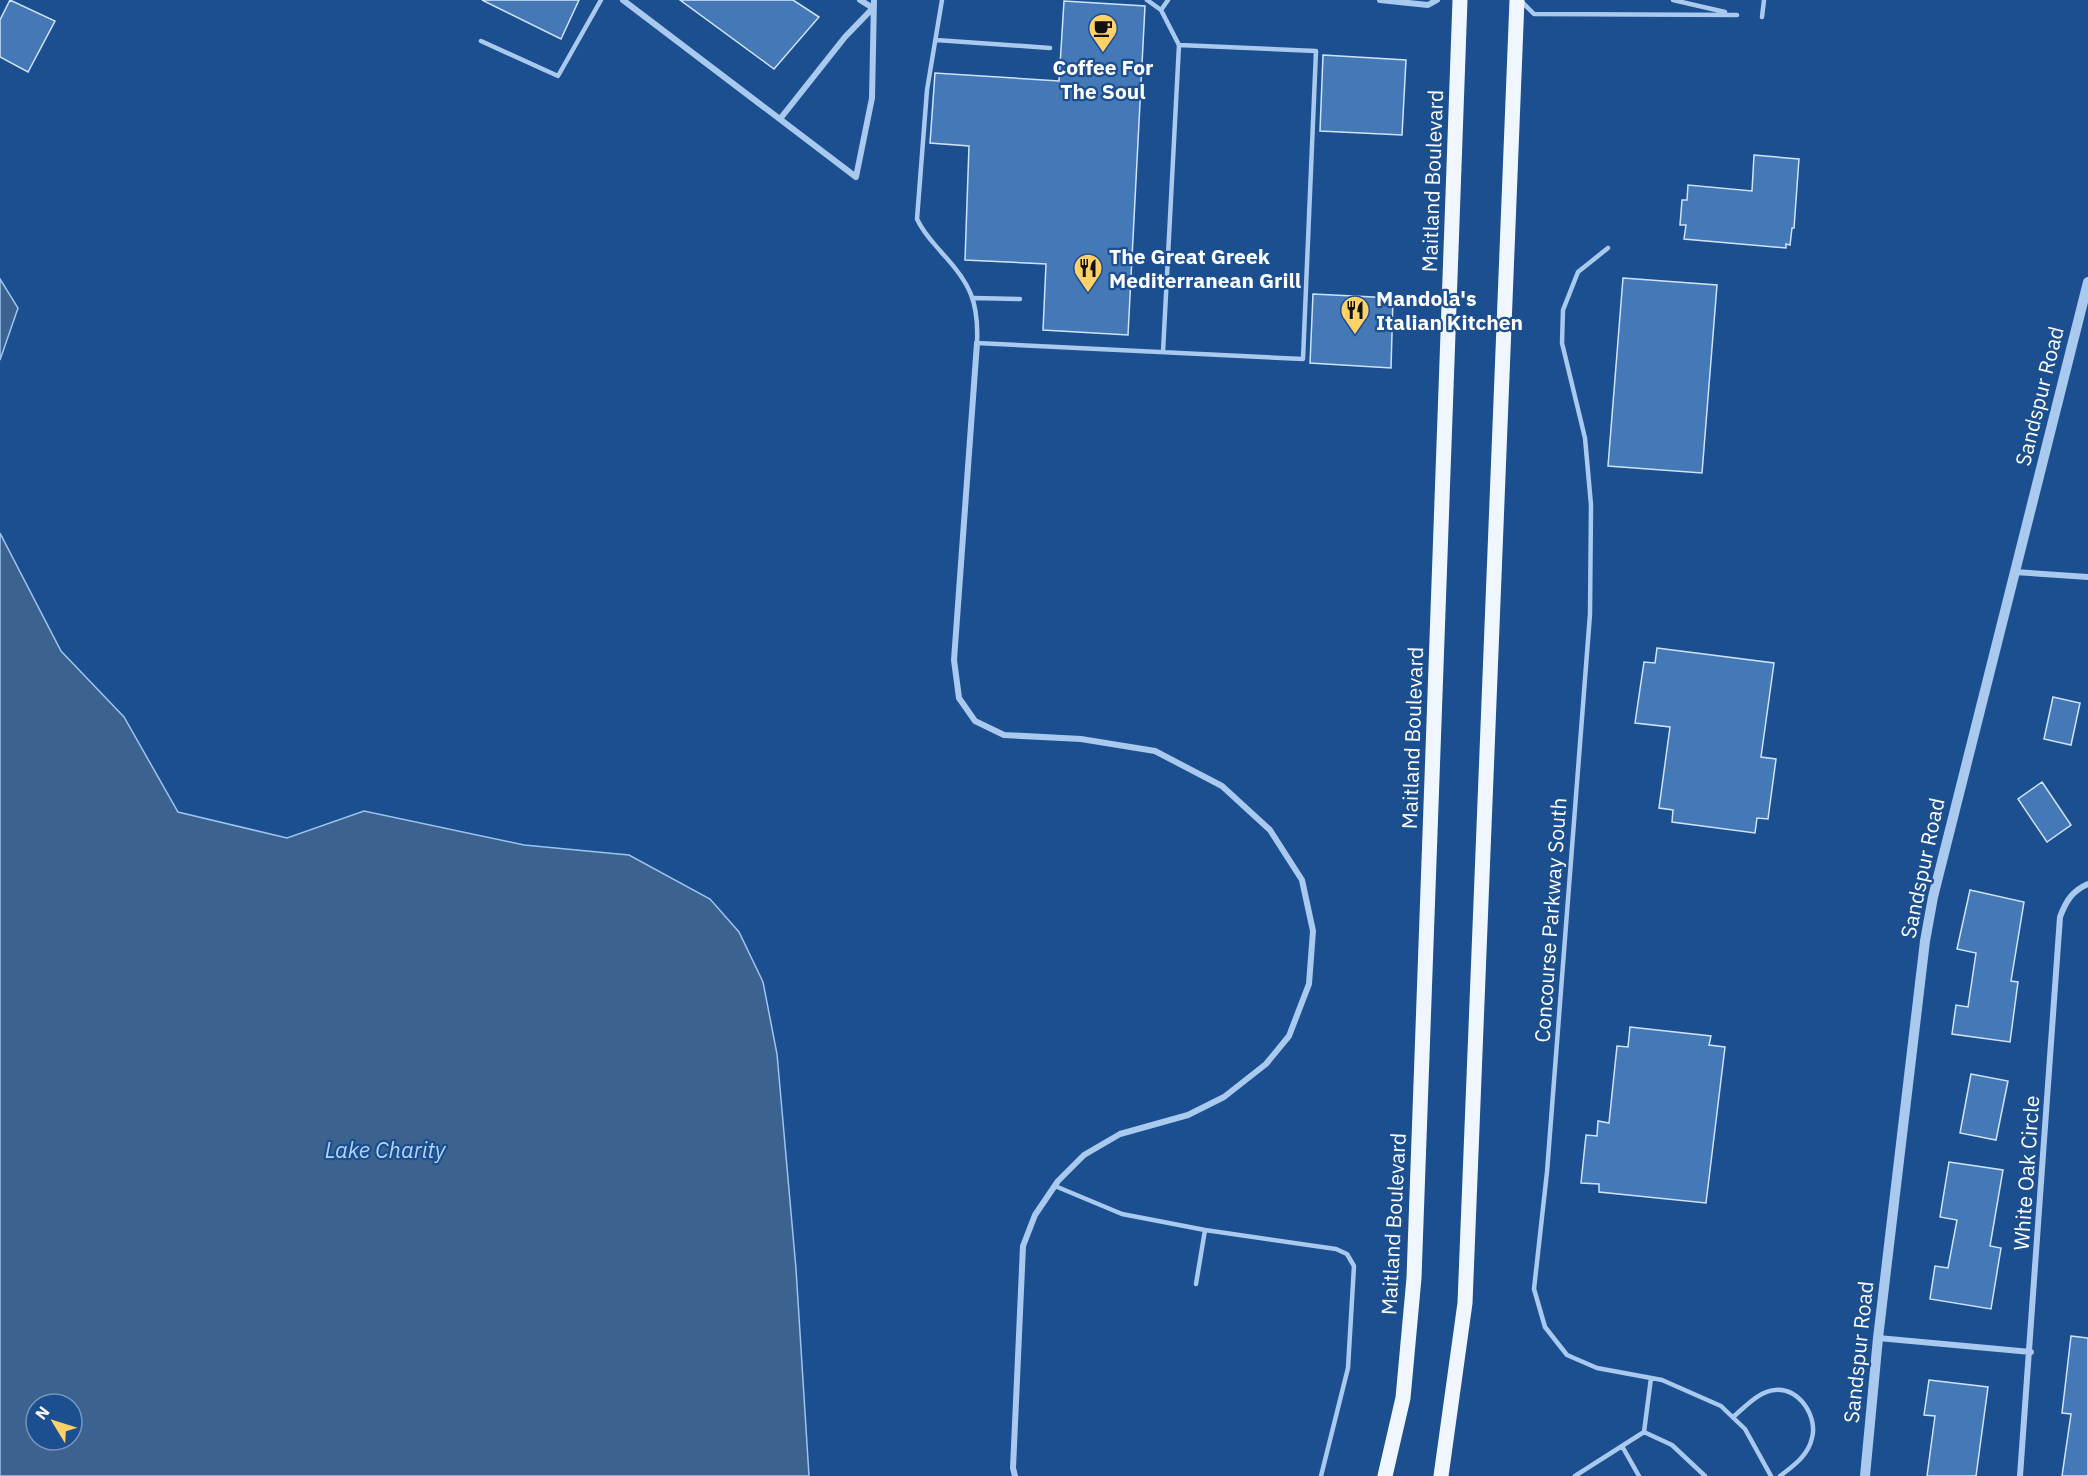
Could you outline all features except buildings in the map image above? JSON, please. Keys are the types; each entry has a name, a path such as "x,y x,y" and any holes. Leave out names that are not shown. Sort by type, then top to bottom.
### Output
{"main road":[{"name":"Maitland Boulevard","path":"1385,1476 1403,1398 1414,1278 1460,0"},
{"path":"1441,1476 1465,1304 1501,372 1518,0"}],"street":[{"path":"623,0 856,177 872,98 874,0"},
{"path":"860,0 873,8"},
{"path":"1380,0 1428,5 1437,0"},
{"path":"780,119 845,37 873,8"},
{"name":"Sandspur Road","path":"1865,1476 1878,1338 1931,908 2088,282"},
{"path":"977,343 954,660 959,698 975,721 1004,735 1081,739 1155,751 1222,786 1270,830 1302,880 1313,931 1309,984 1289,1036 1266,1064 1224,1096 1188,1115 1120,1134 1084,1155 1055,1186 1035,1215 1023,1246 1013,1468 1015,1476"},
{"path":"2014,572 2088,577"},
{"name":"White Oak Circle","path":"2020,1476 2031,1352 2060,917 2066,901 2077,889 2088,884"},
{"path":"1878,1338 2031,1352"}],"lane":[{"path":"481,41 558,76 601,0"},
{"path":"942,0 927,90 917,219 924,235 964,279 974,297 978,320 977,343 1303,359 1316,51 1179,45"},
{"path":"1147,0 1161,10 1179,45 1163,352"},
{"path":"1161,10 1168,0"},
{"path":"1518,0 1534,14 1737,15 1673,0"},
{"path":"1762,18 1764,0"},
{"path":"936,40 1050,48"},
{"name":"Concourse Parkway South","path":"1608,248 1578,272 1563,310 1563,343 1585,438 1589,483 1590,614 1547,1172 1534,1289 1545,1327 1567,1355 1597,1368 1651,1378 1721,1406 1745,1429 1771,1476"},
{"path":"974,297 1020,299"},
{"path":"1055,1186 1122,1214 1205,1230 1336,1249 1352,1259 1348,1368 1321,1476"},
{"path":"1196,1284 1205,1230"},
{"path":"1644,1432 1651,1378"},
{"path":"1733,1417 1760,1395 1776,1389 1791,1392 1803,1401 1810,1417 1813,1438 1800,1462 1779,1476"},
{"path":"1575,1476 1644,1432"},
{"path":"1644,1432 1672,1445 1706,1476"},
{"path":"1622,1446 1639,1476"}],"water":[{"path":"0,279 18,308 0,360"},
{"name":"Lake Charity","path":"0,533 61,651 124,717 178,812 287,838 364,811 524,845 629,855 710,899 739,932 763,982 777,1054 796,1269 809,1476 0,1476"}],"place":[{"name":"Coffee For The Soul","path":"1103,54"},
{"name":"The Great Greek Mediterranean Grill","path":"1088,294"},
{"name":"Mandola's Italian Kitchen","path":"1355,336"}]}
